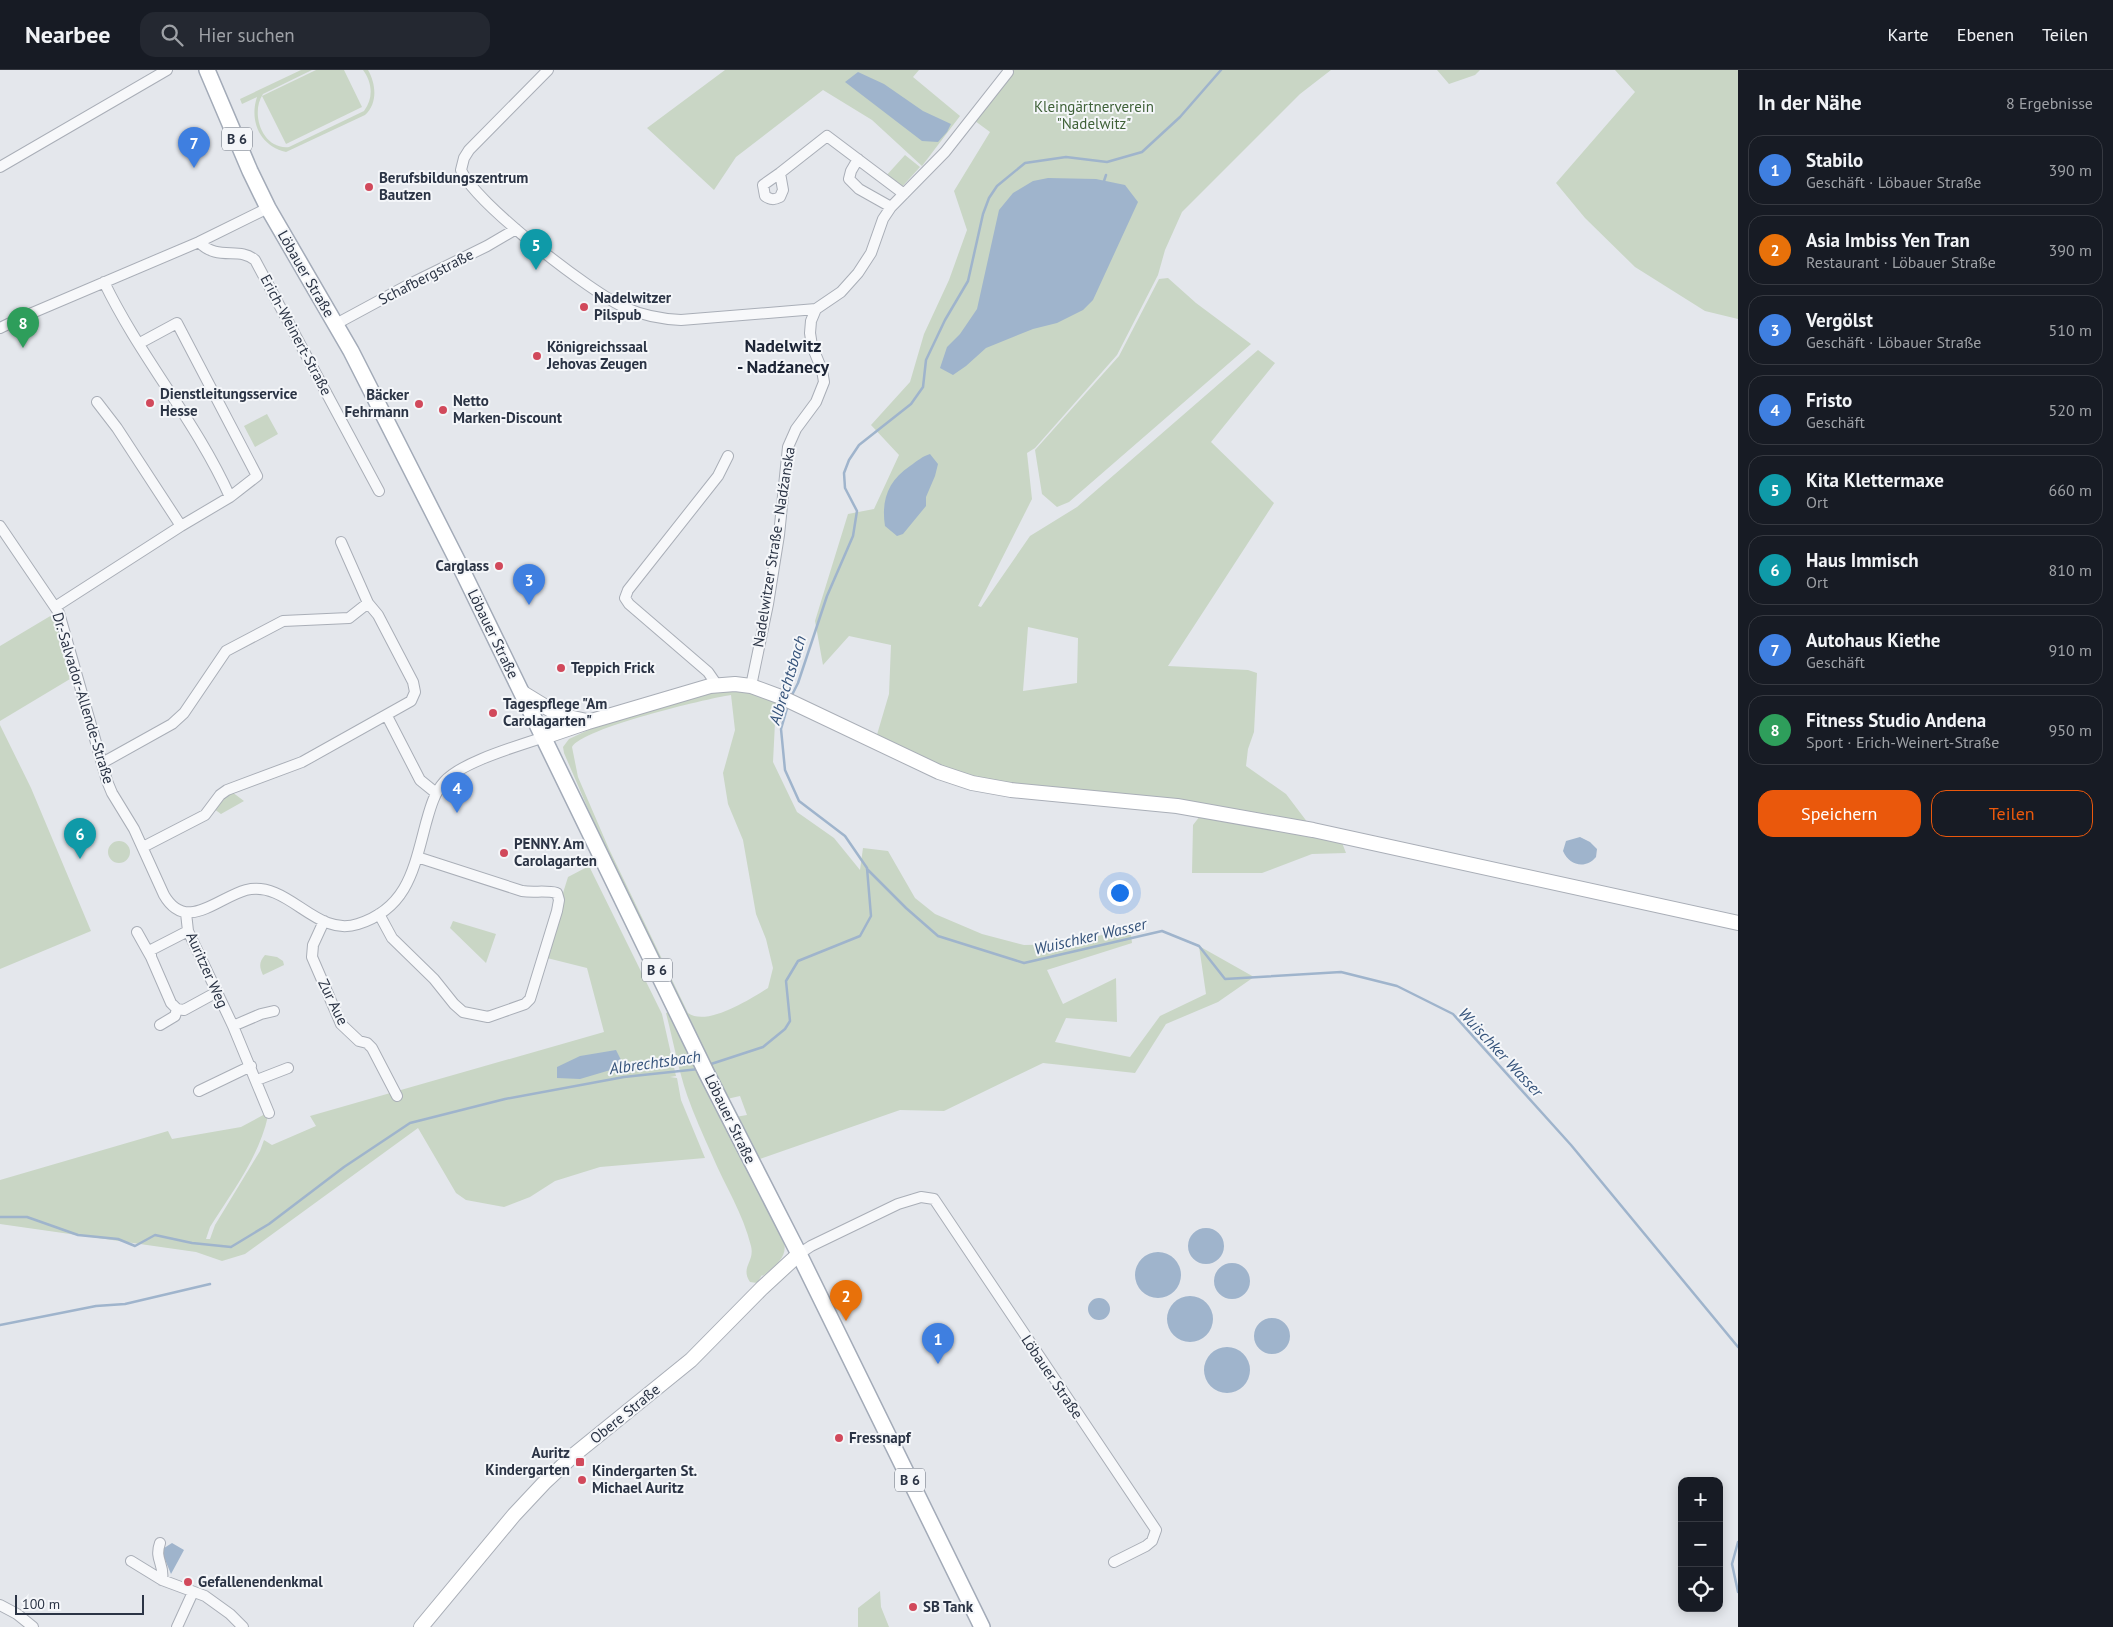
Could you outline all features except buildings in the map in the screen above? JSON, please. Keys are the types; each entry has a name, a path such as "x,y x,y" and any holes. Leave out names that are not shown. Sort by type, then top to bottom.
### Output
{"main road":[{"name":"B 6","path":"207,70 250,171 268,208"},
{"name":"Löbauer Straße","path":"268,208 336,324 375,397 523,693 704,1067 799,1254 982,1627"},
{"path":"544,736 717,685 751,686 781,697 939,772 972,783 1011,790 1177,806 1313,830 1738,922"},
{"path":"523,693 559,715 588,722"},
{"name":"Obere Straße","path":"421,1627 514,1515 544,1483 575,1454 691,1360 762,1288 799,1254"}],"street":[{"path":"0,167 168,70"},
{"path":"548,70 469,150 461,170 470,185 516,229 590,287 621,306 643,315 658,319 681,320 816,309 841,292 858,273 871,252 883,219 891,207 945,152 1008,72"},
{"path":"780,173 827,136 904,194"},
{"path":"858,160 850,171 849,179 859,189 891,207"},
{"path":"0,328 199,242 268,208"},
{"name":"Schafbergstraße","path":"336,324 516,229"},
{"name":"Erich-Weinert-Straße","path":"199,242 213,252 249,255 255,260 379,491"},
{"path":"104,282 120,313 220,473 230,497"},
{"name":"Nadelwitzer Straße - Nadźanska","path":"751,686 778,545 788,447 796,430 816,402 824,382 810,333 811,321 816,309"},
{"path":"56,607 181,526 230,497 257,476 177,323 140,343"},
{"path":"97,402 117,428 181,526"},
{"path":"717,685 708,672 629,604 625,598 628,590 718,476 728,456"},
{"name":"Dr.-Salvador-Allende-Straße","path":"0,526 59,613 112,793 134,829 169,904 186,913"},
{"path":"143,847 205,815 227,790 302,762 387,716 411,701 414,697 415,688 378,615 368,603 341,542"},
{"path":"102,763 172,724 184,713 226,651 283,621 349,618 368,603"},
{"path":"387,716 420,780 436,793"},
{"path":"186,913 195,913 238,893 255,888 276,892 324,921 336,926 352,926 379,914 390,908 401,896 407,885 436,793 449,777 465,767 544,736"},
{"path":"379,914 392,938 434,979 463,1012 488,1017 526,1004 530,999 557,910 559,900 557,893 522,891 417,857"},
{"name":"Auritzer Weg","path":"186,913 188,931 251,1066 269,1113"},
{"name":"Zur Aue","path":"324,921 313,945 312,957 341,1024 359,1041 367,1043 372,1048 396,1096"},
{"path":"151,957 151,950 156,946 188,931"},
{"path":"137,932 151,957 171,1003 177,1009 184,1010 216,992"},
{"path":"160,1025 174,1016 177,1009"},
{"name":"Auritzer Weg","path":"233,1026 261,1014 274,1011"},
{"path":"199,1091 251,1066"},
{"path":"257,1080 288,1068"},
{"name":"Löbauer Straße","path":"799,1254 811,1246 898,1204 921,1196 934,1199 1156,1530 1152,1541 1146,1546 1114,1562"},
{"path":"160,1543 156,1553 164,1573 162,1580"},
{"path":"131,1561 162,1580 206,1596 230,1614 243,1627"},
{"path":"176,1627 193,1592"},
{"path":"0,1605 17,1614 33,1627"}],"green space":[{"path":"301,70 312,70 263,94 259,102 258,120 265,137 272,143 289,147 364,111 369,101 371,90 363,70 368,70 371,75 374,99 365,115 286,152 269,144 259,131 254,115 257,97 242,104 240,99"},
{"path":"316,70 344,70 362,107 286,144 262,96"},
{"path":"725,70 919,70 913,77 960,116 922,166 872,120 823,90 736,157 714,190 647,128"},
{"name":"Kleingärtnerverein \"Nadelwitz\"","path":"1009,70 1331,70 1300,94 1182,212 1165,250 1158,275 1117,355 1035,448 1027,453 1032,499 978,606 981,607 1030,536 1077,507 1258,350 1275,363 1211,442 1274,503 1168,666 1248,670 1257,673 1254,732 1248,749 1246,766 1286,794 1308,823 985,783 945,771 876,738 889,694 891,645 849,636 823,665 815,621 848,514 874,509 899,455 871,425 910,382 924,334 949,280 967,230 954,191 990,132 971,118","holes":["1028,627 1078,638 1077,683 1023,691"]},
{"path":"1437,70 1480,70 1475,75 1449,84"},
{"path":"1615,70 1738,70 1738,319 1705,311 1635,267 1585,218 1556,183 1635,92"},
{"path":"905,155 920,167 900,189 885,177"},
{"path":"1168,278 1196,303 1251,344 1069,502 1057,507 1042,494 1035,450 1119,356 1159,279"},
{"path":"267,414 278,434 255,447 244,426"},
{"path":"52,615 58,625 70,679 0,721 0,646"},
{"path":"731,690 753,693 776,703 773,762 797,812 834,838 860,870 863,848 888,851 915,898 935,914 982,934 1024,945 1070,944 1130,927 1132,943 1047,970 1063,1004 1116,978 1117,1022 1066,1018 1055,1042 1130,1057 1160,1016 1206,994 1199,946 1254,977 1218,1002 1166,1024 1135,1073 1043,1063 944,1111 900,1110 757,1160 735,1117 747,1115 740,1096 727,1099 613,867 563,747 569,739 603,723 708,692","holes":["731,695 735,730 723,773 728,804 743,840 756,914 766,939 773,968 768,988 751,999 717,1014 706,1017 696,1016 688,1013 609,849 578,777 572,747 581,739 620,723 672,708"]},
{"path":"0,725 31,788 91,931 0,969"},
{"path":"232,792 244,801 221,814 214,809 219,800"},
{"path":"1200,816 1341,840 1346,853 1312,854 1262,873 1192,873 1193,825"},
{"path":"119,841 127,844 130,852 127,860 119,863 111,860 108,852 111,844"},
{"path":"589,866 662,1014 676,1076 670,1077 677,1078 681,1100 705,1158 600,1167 555,1181 530,1197 504,1207 466,1200 456,1193 418,1128 245,1254 222,1261 196,1252 0,1224 0,1180 168,1131 172,1139 241,1127 265,1114 268,1116 258,1146 244,1174 210,1227 206,1239 210,1239 215,1225 260,1151 264,1140 272,1145 316,1126 310,1116 604,1032 587,968 543,957 568,877"},
{"path":"453,921 496,934 486,963 450,928"},
{"path":"265,955 277,957 283,961 284,965 263,975 260,964"},
{"path":"672,1011 784,1242 785,1248 782,1257 771,1269 762,1275 757,1283 750,1282 746,1272 752,1252 748,1234 702,1132 684,1085 666,1013"},
{"path":"880,1591 881,1607 889,1627 858,1627 858,1608"}],"water":[{"path":"858,72 884,84 923,111 951,124 947,132 938,142 922,141 845,82"},
{"path":"1048,178 1096,179 1125,185 1138,202 1093,300 1083,310 1057,323 1033,329 986,348 953,375 940,368 947,347 960,334 977,309 999,210 1013,193 1033,181"},
{"path":"930,454 938,464 926,497 926,506 903,534 897,536 885,526 884,508 888,492 891,485 902,472"},
{"path":"1580,837 1590,842 1597,849 1596,857 1587,864 1582,865 1569,860 1563,851 1566,841"},
{"path":"616,1050 624,1066 580,1079 557,1078 557,1067 580,1056"},
{"path":"1206,1228 1213,1229 1219,1233 1223,1239 1223,1253 1219,1259 1213,1263 1206,1264 1199,1263 1193,1259 1189,1253 1188,1246 1189,1239 1193,1233 1199,1229"},
{"path":"1154,1252 1162,1252 1171,1256 1177,1262 1181,1275 1177,1288 1171,1294 1162,1298 1154,1298 1145,1294 1139,1288 1135,1279 1135,1271 1139,1262 1145,1256"},
{"path":"1232,1263 1239,1264 1245,1268 1249,1274 1249,1288 1245,1294 1239,1298 1232,1299 1225,1298 1219,1294 1215,1288 1214,1281 1215,1274 1219,1268 1225,1264"},
{"path":"1186,1296 1194,1296 1203,1300 1209,1306 1213,1319 1209,1332 1203,1338 1194,1342 1186,1342 1177,1338 1171,1332 1167,1323 1167,1315 1171,1306 1177,1300"},
{"path":"1099,1298 1107,1301 1110,1309 1107,1317 1099,1320 1091,1317 1088,1309 1091,1301"},
{"path":"1272,1318 1279,1319 1285,1323 1289,1329 1289,1343 1285,1349 1279,1353 1272,1354 1265,1353 1259,1349 1255,1343 1254,1336 1255,1329 1259,1323 1265,1319"},
{"path":"1223,1347 1231,1347 1240,1351 1246,1357 1250,1370 1246,1383 1240,1389 1231,1393 1223,1393 1214,1389 1208,1383 1204,1374 1204,1366 1208,1357 1214,1351"},
{"path":"172,1543 184,1550 171,1574 161,1550"}],"waterway":[{"name":"Albrechtsbach","path":"791,697 798,683 827,596 853,536 857,511 845,488 844,473 849,460 859,445 911,404 923,387 926,360 945,320 968,281 983,214 989,198 997,186 1025,163 1066,157 1107,162 1142,152 1180,117 1221,70"},
{"path":"1104,181 1106,175"},
{"name":"Albrechtsbach","path":"708,1065 763,1047 785,1029 790,1021 786,981 798,961 860,936 871,916 867,868 845,836 799,801 785,770 781,729 788,705"},
{"name":"Wuischker Wasser","path":"867,869 906,908 938,936 1024,963 1162,931 1199,946 1225,979 1341,972 1397,986 1453,1014 1571,1145 1738,1347"},
{"name":"Albrechtsbach","path":"0,1217 27,1217 78,1235 118,1239 135,1246 155,1235 192,1243 231,1247 269,1224 344,1167 410,1123 505,1099 624,1077 699,1069"},
{"path":"0,1325 96,1306 125,1304 210,1284"},
{"name":"Wuischker Wasser","path":"1738,1542 1732,1564 1738,1592"}],"place":[{"name":"Autohaus Kiethe","path":"194,168"},
{"name":"Berufsbildungszentrum Bautzen","path":"369,187"},
{"name":"Kita Klettermaxe","path":"536,270"},
{"name":"Nadelwitzer Pilspub","path":"584,307"},
{"name":"Fitness Studio Andena","path":"23,348"},
{"name":"Königreichssaal Jehovas Zeugen","path":"537,356"},
{"name":"Dienstleitungsservice Hesse","path":"150,403"},
{"name":"Bäcker Fehrmann","path":"419,404"},
{"name":"Netto Marken-Discount","path":"443,410"},
{"name":"Carglass","path":"499,566"},
{"name":"Vergölst","path":"529,605"},
{"name":"Teppich Frick","path":"561,668"},
{"name":"Tagespflege \"Am Carolagarten\"","path":"493,713"},
{"name":"Fristo","path":"457,813"},
{"name":"PENNY. Am Carolagarten","path":"504,853"},
{"name":"Haus Immisch","path":"80,859"},
{"name":"Asia Imbiss Yen Tran","path":"846,1321"},
{"name":"Stabilo","path":"938,1364"},
{"name":"Fressnapf","path":"839,1438"},
{"name":"Auritz Kindergarten","path":"580,1462"},
{"name":"Kindergarten St. Michael Auritz","path":"582,1480"},
{"name":"Gefallenendenkmal","path":"188,1582"},
{"name":"SB Tank","path":"913,1607"}],"district":[{"name":"Nadelwitz - Nadźanecy","path":"783,356"}]}
